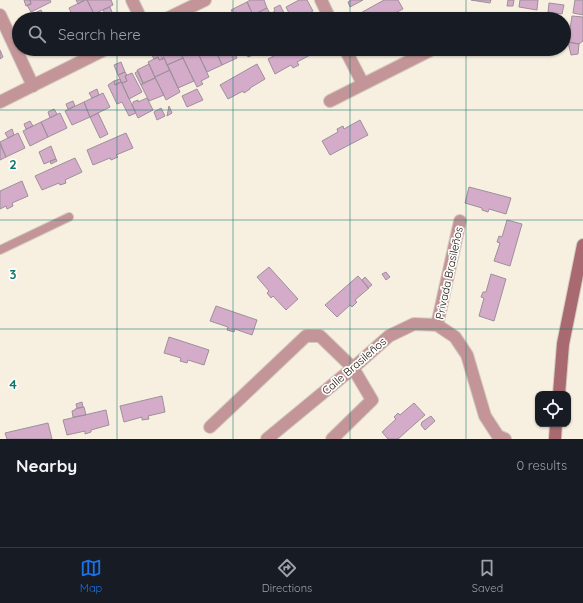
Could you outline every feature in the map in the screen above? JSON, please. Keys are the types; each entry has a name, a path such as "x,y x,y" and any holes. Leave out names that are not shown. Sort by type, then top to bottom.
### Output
{"street":[{"path":"132,0 138,12"},
{"path":"180,12 205,0"},
{"path":"321,0 327,12"},
{"path":"0,15 12,41"},
{"path":"19,56 33,86"},
{"path":"0,102 92,56"},
{"path":"348,56 362,84"},
{"path":"330,101 419,56"},
{"name":"Privada Brasileños","path":"437,326 460,221"},
{"path":"559,391 563,344 583,245"},
{"name":"Calle Brasileños","path":"267,439 353,368 389,336 414,324 437,326 455,336 467,355 485,416 498,436 505,439"},
{"path":"210,428 306,336 320,336 353,368 372,400 332,439"},
{"path":"555,439 556,427"}],"lane":[{"path":"0,250 69,217"}],"building":[{"path":"24,0 30,0 31,4 26,6"},
{"path":"30,0 50,0 51,2 31,12 27,5 31,4"},
{"path":"76,0 85,0 78,4"},
{"path":"87,0 93,12 71,12 69,8"},
{"path":"87,0 111,0 113,5 98,12 93,12"},
{"path":"250,0 264,0 267,8 259,12 252,12 247,2"},
{"path":"299,0 307,0 313,11 288,12 286,7"},
{"path":"351,0 363,0 350,7 348,2"},
{"path":"384,0 398,0 403,9 397,12 362,12"},
{"path":"471,0 491,0 490,3"},
{"path":"508,0 514,0 513,6 507,6"},
{"path":"520,0 538,0 537,10 519,7"},
{"path":"575,0 583,0 583,15 573,13"},
{"path":"247,2 252,12 232,12 231,10"},
{"path":"549,3 564,5 562,12 548,12"},
{"path":"280,5 284,12 273,12 275,11 274,8"},
{"path":"110,7 112,12 104,12 103,10"},
{"path":"267,8 269,12 259,12"},
{"path":"572,16 583,17 583,41 579,44 571,43"},
{"path":"571,43 579,44 578,54 571,55"},
{"path":"0,50 3,57 0,59"},
{"path":"152,56 162,56 163,59 159,60 158,57 154,59"},
{"path":"163,56 182,56 183,58 167,65"},
{"path":"182,56 199,56 209,77 201,81 203,84 197,87"},
{"path":"199,56 218,56 222,65 207,72"},
{"path":"218,56 236,56 237,58 222,65"},
{"path":"274,56 308,56 297,62 299,65 293,68 291,65 275,74 268,59"},
{"path":"158,57 159,60 164,58 170,70 155,77 148,62"},
{"path":"183,58 194,81 178,88 167,65"},
{"path":"121,62 125,72 118,75 114,65"},
{"path":"149,64 155,78 143,83 137,70"},
{"path":"257,64 265,79 244,93 243,91 228,99 220,85"},
{"path":"170,70 180,92 166,100 155,77"},
{"path":"138,71 143,83 141,85 135,73"},
{"path":"125,72 127,75 125,76 127,81 122,83 118,75"},
{"path":"132,73 142,92 129,99 122,83 127,81 125,76"},
{"path":"155,78 164,95 149,101 141,85"},
{"path":"120,79 121,82 115,85 114,81"},
{"path":"114,81 115,85 121,82 136,113 129,116 122,102 117,104 108,85"},
{"path":"97,89 99,95 92,98 89,93"},
{"path":"197,89 203,100 187,107 182,96"},
{"path":"103,93 110,107 90,117 84,102"},
{"path":"147,98 153,110 138,118 132,105 133,102 138,100 138,102"},
{"path":"73,101 75,106 68,109 66,104"},
{"path":"84,102 90,117 72,125 65,111"},
{"path":"169,106 172,113 167,116"},
{"path":"161,108 165,116 157,120 154,112"},
{"path":"54,109 57,114 50,118 48,112"},
{"path":"60,113 67,128 48,137 41,122"},
{"path":"98,113 108,134 100,138 90,117"},
{"path":"360,120 368,135 330,155 322,141 338,132 337,129 343,126 344,129"},
{"path":"30,121 33,126 26,129 24,124"},
{"path":"41,122 48,137 30,146 23,131"},
{"path":"12,129 14,135 8,138 5,133"},
{"path":"18,133 25,148 6,157 0,142"},
{"path":"126,133 133,148 116,155 118,157 111,160 110,158 93,165 87,150"},
{"path":"0,144 6,157 0,160"},
{"path":"51,146 56,159 44,164 39,152"},
{"path":"75,158 82,172 65,180 66,183 60,185 59,183 42,190 35,176"},
{"path":"56,159 57,161 51,164 50,161"},
{"path":"22,181 28,196 12,203 13,206 7,209 6,206 0,209 0,191"},
{"path":"469,187 511,198 506,214 489,209 488,212 482,210 482,208 465,203"},
{"path":"507,220 522,224 510,266 494,261 500,243 497,242 499,236 502,237"},
{"path":"269,267 298,299 286,310 273,296 271,298 267,293 269,291 257,277"},
{"path":"386,272 390,277 386,280 382,274"},
{"path":"491,274 506,279 494,321 479,316 484,298 481,297 483,292 486,292"},
{"path":"358,276 369,288 355,300 357,302 352,307 350,305 337,317 325,305"},
{"path":"365,277 372,285 368,288 362,280"},
{"path":"216,306 257,320 252,335 235,329 234,332 227,330 228,327 210,321"},
{"path":"169,337 209,350 204,365 188,360 187,363 180,361 181,358 164,353"},
{"path":"162,396 165,412 148,416 149,419 142,420 142,417 124,422 120,406"},
{"path":"82,402 83,407 77,408 76,404"},
{"path":"414,403 425,415 398,439 388,439 382,432 396,419 394,417 398,413 400,415"},
{"path":"84,407 86,415 73,417 72,411"},
{"path":"106,410 109,425 91,430 91,432 85,434 85,431 67,435 63,420"},
{"path":"431,416 435,421 425,430 421,425 422,422"},
{"path":"48,423 52,439 7,439 5,433"}]}
